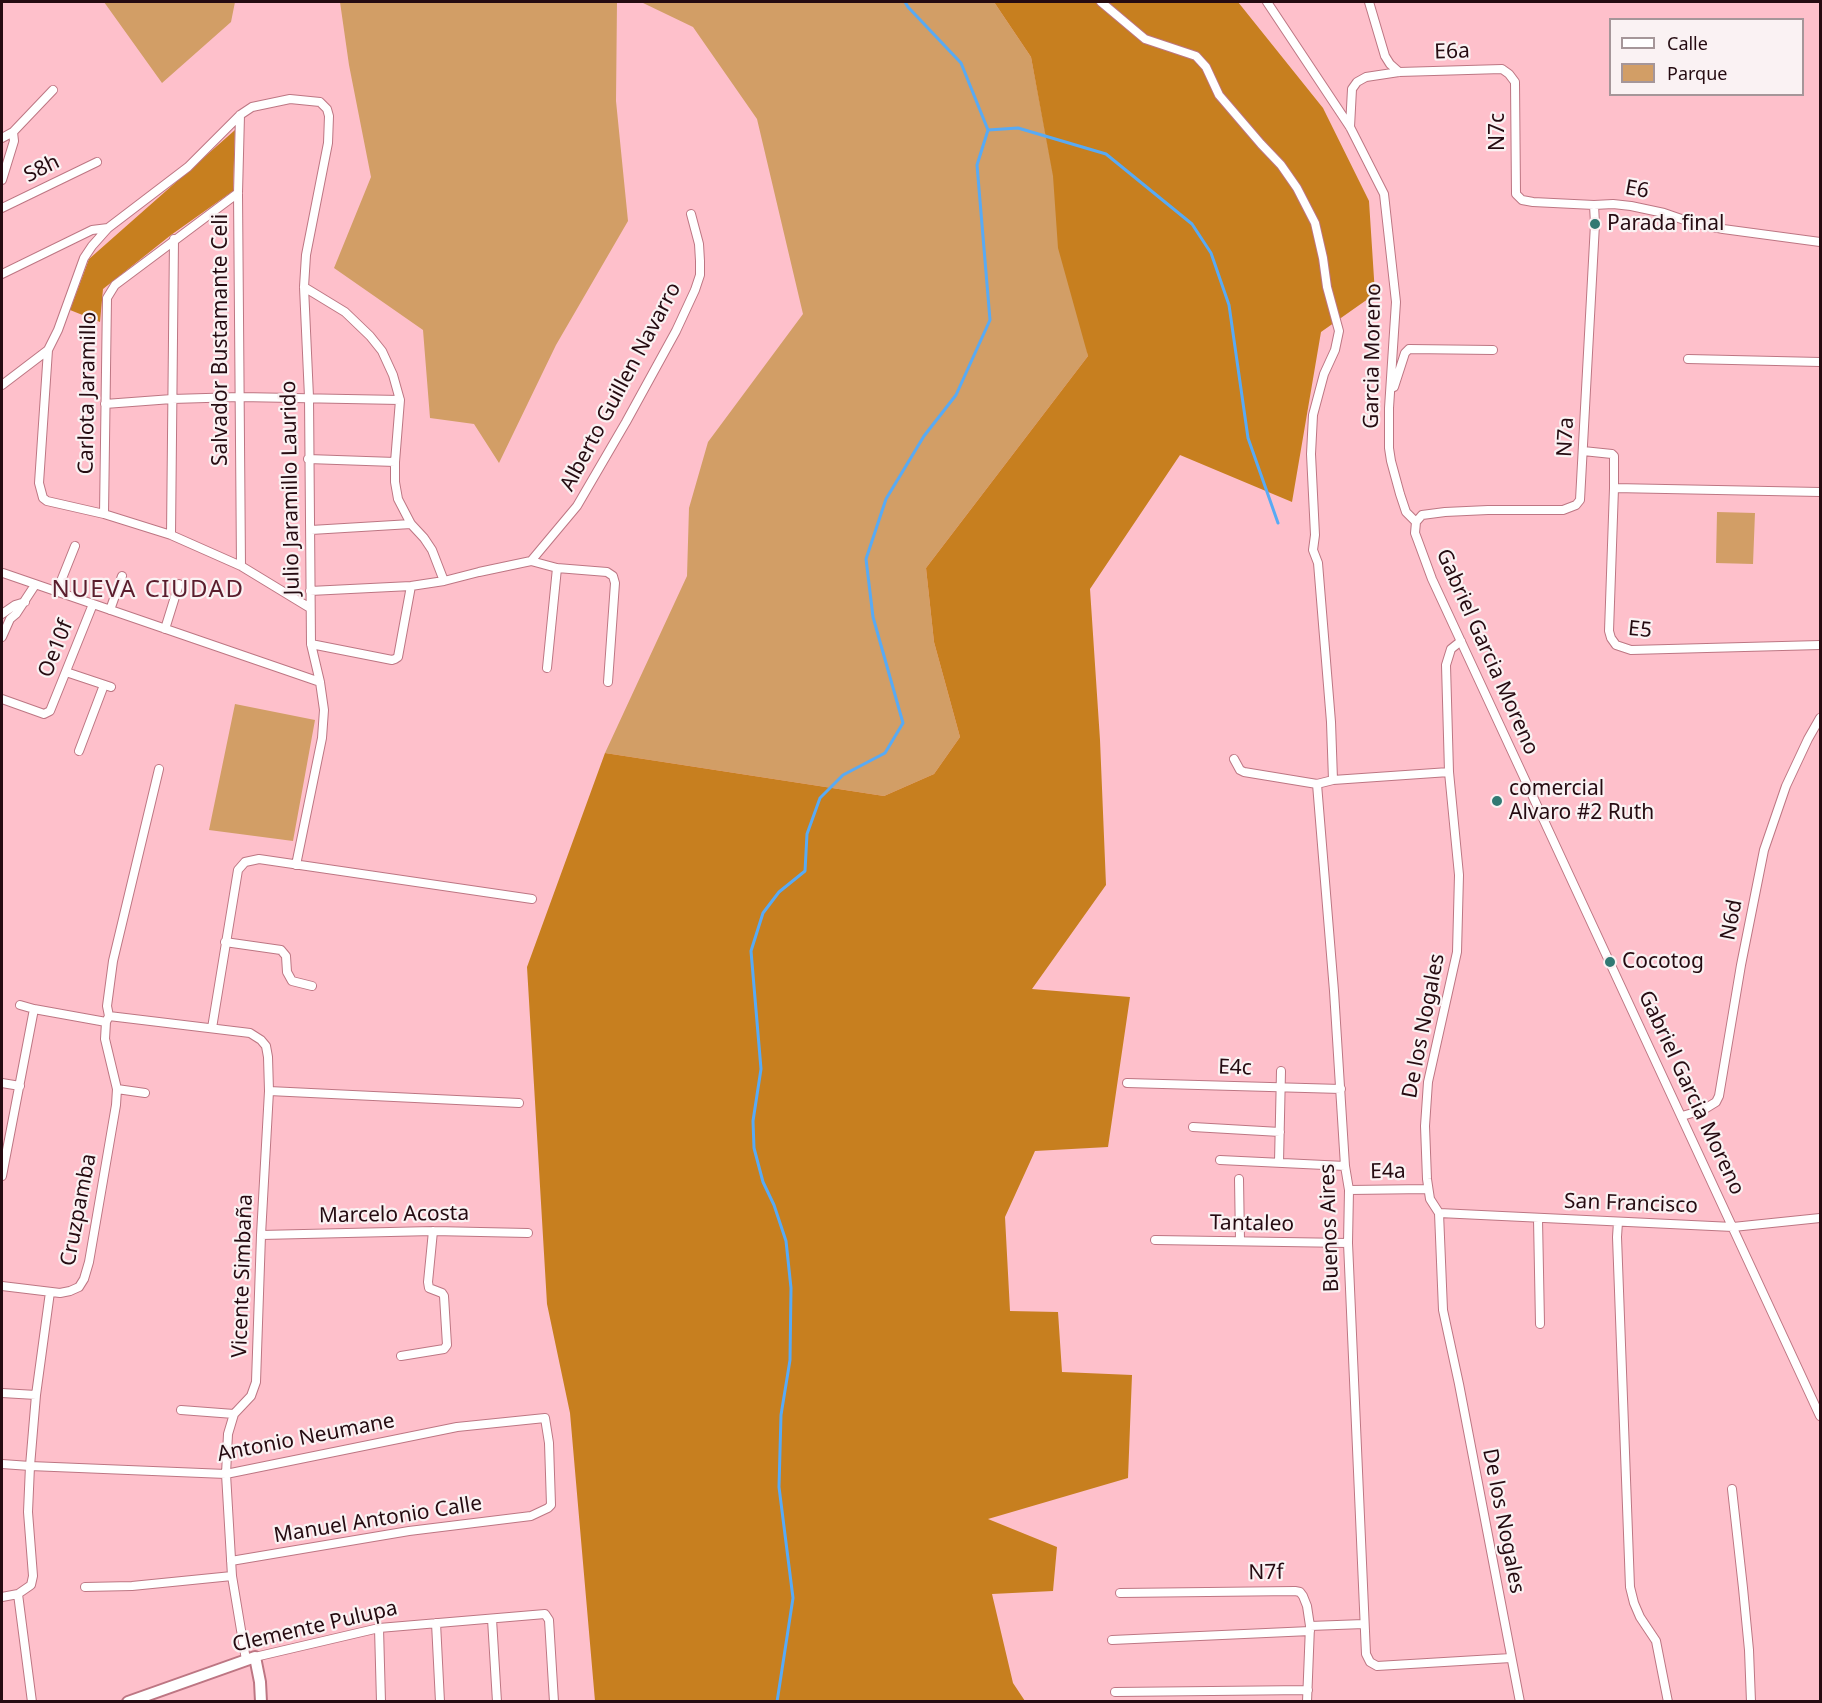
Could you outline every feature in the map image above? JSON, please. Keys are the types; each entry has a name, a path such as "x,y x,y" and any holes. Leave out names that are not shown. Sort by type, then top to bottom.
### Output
{"street":[{"path":"1101,2 1145,39 1196,56 1206,67 1219,95 1281,165 1297,188 1315,223 1327,287 1339,331 1313,415 1311,454 1315,535 1313,550 1318,563 1331,722 1333,780"},
{"name":"Garcia Moreno","path":"1267,2 1350,127 1384,195 1396,302 1389,417 1391,460 1406,512 1416,522"},
{"path":"1369,2 1385,56 1399,72"},
{"name":"E6a","path":"1350,127 1353,89 1366,77 1399,72 1506,70"},
{"name":"N7c","path":"1506,70 1513,77 1516,90 1516,194 1518,197"},
{"path":"2,138 13,132 53,90"},
{"name":"Julio Jaramillo Laurido","path":"240,115 252,107 290,99 320,102 327,109 329,116 328,143 306,255 304,286 309,398 311,644 324,710 322,738 297,865"},
{"path":"240,115 188,167 108,228 84,258 58,330 48,350 39,483 43,498 47,501 104,514 171,535 241,566 310,608"},
{"name":"Salvador Bustamante Celi","path":"240,115 238,192 241,566"},
{"path":"2,180 14,141 13,132"},
{"name":"S8h","path":"2,208 97,162"},
{"name":"Carlota Jaramillo","path":"104,514 107,298 115,285 238,192"},
{"name":"E6","path":"1518,197 1533,202 1631,206 1723,229 1821,242"},
{"name":"N7a","path":"1416,522 1422,515 1438,512 1552,510 1571,508 1580,500 1595,224 1594,205"},
{"name":"Alberto Guillen Navarro","path":"531,561 577,506 643,392 695,290 700,274 700,261 699,244 691,214"},
{"path":"2,274 93,230 108,228"},
{"path":"171,535 174,239"},
{"path":"304,286 345,312 382,351 393,375 400,400 395,482 398,499 411,524 432,550 444,581"},
{"path":"1391,394 1405,353 1409,349 1493,350"},
{"path":"2,385 48,350"},
{"path":"1688,359 1821,362"},
{"path":"105,404 240,397 400,400"},
{"name":"E5","path":"1583,451 1614,456 1609,631 1616,645 1631,651 1821,645"},
{"path":"308,459 396,462"},
{"path":"1614,488 1821,492"},
{"name":"Gabriel Garcia Moreno","path":"1416,522 1415,533 1432,579 1821,1416"},
{"path":"311,530 411,524"},
{"path":"57,591 75,546"},
{"path":"310,591 411,586 444,581 531,561 557,568 607,572 613,576 615,583 608,682"},
{"path":"547,668 557,568"},
{"path":"3,573 320,682"},
{"path":"110,610 122,576"},
{"path":"165,629 179,584"},
{"path":"2,637 10,619 25,602 35,585"},
{"path":"311,644 395,659 398,657 411,586"},
{"path":"2,614 15,605 25,602"},
{"name":"Oe10f","path":"2,699 44,714 48,713 93,604"},
{"name":"De los Nogales","path":"1461,641 1451,649 1446,664 1449,772 1459,875 1458,952 1428,1082 1425,1126 1428,1189 1432,1203 1439,1214 1443,1310 1463,1402 1520,1701"},
{"path":"66,672 107,686 79,751"},
{"name":"N6d","path":"1682,1116 1703,1110 1716,1102 1719,1096 1741,965 1764,850 1786,786 1808,739 1821,718"},
{"path":"1234,759 1240,770 1244,772 1317,784 1333,780 1449,772"},
{"name":"Cruzpamba","path":"18,1594 31,1585 33,1576 28,1512 30,1466 36,1395 50,1292 60,1293 79,1287 89,1262 116,1105 117,1089 105,1039 113,962 159,769"},
{"name":"Buenos Aires","path":"1317,784 1345,1166 1349,1190 1348,1243 1364,1624 1368,1658 1377,1666 1511,1658"},
{"path":"212,1028 238,870 244,862 259,859 532,899"},
{"path":"225,942 281,950 286,956 287,972 292,981 312,986"},
{"name":"Vicente Simbaña","path":"20,1005 107,1019 250,1033 266,1046 269,1091 256,1382 251,1396 234,1414 228,1434 226,1474 232,1576 251,1658"},
{"path":"2,1176 34,1009"},
{"path":"1279,1162 1281,1071"},
{"path":"2,1083 20,1086"},
{"name":"E4c","path":"1127,1083 1341,1089"},
{"path":"117,1089 145,1093"},
{"path":"269,1091 519,1103"},
{"path":"1192,1126 1280,1132"},
{"path":"1220,1160 1345,1166"},
{"path":"1239,1179 1240,1241"},
{"name":"E4a","path":"1349,1190 1428,1189"},
{"name":"San Francisco","path":"1439,1214 1733,1227 1821,1218"},
{"path":"1538,1219 1540,1324"},
{"path":"1618,1222 1630,1587 1640,1617 1656,1641 1668,1701"},
{"path":"401,1356 444,1349 447,1345 444,1296 429,1288 428,1282 433,1231"},
{"name":"Marcelo Acosta","path":"261,1234 433,1231 528,1233"},
{"name":"Tantaleo","path":"1155,1240 1348,1243"},
{"path":"2,1286 50,1292"},
{"path":"2,1393 36,1395"},
{"path":"181,1410 234,1414"},
{"name":"Antonio Neumane","path":"2,1464 226,1474 457,1427 545,1418 549,1443 551,1505 531,1516"},
{"path":"1732,1489 1747,1629 1751,1701"},
{"name":"Manuel Antonio Calle","path":"231,1561 409,1531 531,1516"},
{"path":"85,1587 132,1586 232,1576"},
{"name":"N7f","path":"1120,1593 1300,1592 1307,1606 1310,1628 1307,1701"},
{"path":"2,1597 18,1594 32,1701"},
{"name":"Clemente Pulupa","path":"128,1701 251,1658 379,1628 545,1614 549,1620 555,1701"},
{"path":"492,1619 497,1701"},
{"path":"436,1623 440,1701"},
{"path":"1112,1640 1364,1624"},
{"path":"379,1628 381,1701"},
{"path":"251,1658 260,1682 261,1701"},
{"path":"1115,1692 1308,1690"}],"green space":[{"path":"104,2 235,2 231,22 162,83"},
{"path":"340,2 617,2 616,101 628,221 556,345 499,463 474,424 430,418 423,330 334,268 371,177 349,65"},
{"path":"641,2 994,2 1031,57 1088,356 926,568 934,642 960,737 934,774 884,796 605,753 687,576 689,508 708,442 803,314 757,119 693,27"},
{"path":"1717,512 1755,513 1753,564 1716,563"},
{"path":"235,704 315,720 293,841 209,830"}],"shaded area":[{"path":"994,2 1238,2 1323,108 1369,201 1375,294 1321,332 1292,502 1180,455 1090,589 1100,740 1106,885 1032,989 1130,997 1108,1147 1035,1151 1005,1217 1010,1311 1058,1312 1062,1372 1132,1375 1128,1478 988,1519 1057,1547 1053,1591 992,1594 1013,1683 1025,1701 595,1701 570,1413 547,1304 527,967 605,753 884,796 934,774 960,737 934,642 926,568 1088,356 1058,248 1053,176 1031,57"},
{"path":"235,130 233,191 171,235 103,289 100,322 70,310 89,259"}],"waterway":[{"path":"777,1702 793,1598 779,1487 781,1415 790,1360 791,1288 786,1241 774,1205 763,1182 754,1148 753,1121 761,1069 751,951 763,913 779,892 805,871 807,834 820,798 843,775 885,753 903,723 873,617 866,559 886,499 924,436 956,395 990,320 977,165 988,130 961,63 905,2"},
{"path":"988,130 1018,128 1106,154 1192,224 1211,253 1229,305 1248,438 1278,523"}],"place":[{"name":"Parada final","path":"1595,224"},
{"name":"comercial Alvaro #2 Ruth","path":"1497,801"},
{"name":"Cocotog","path":"1610,962"}],"district":[{"name":"NUEVA CIUDAD","path":"148,590"}]}
